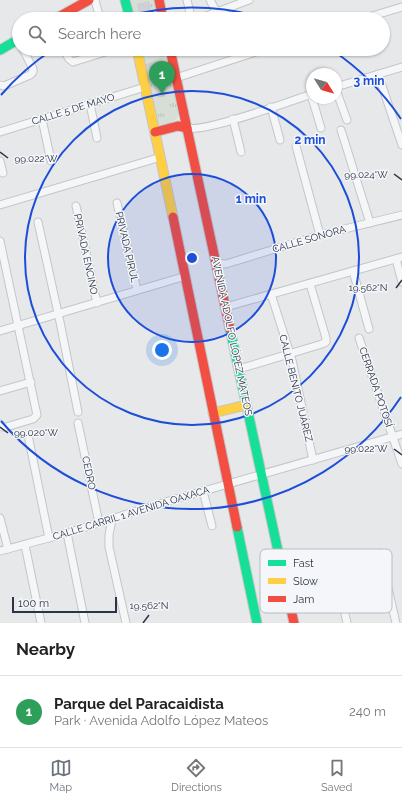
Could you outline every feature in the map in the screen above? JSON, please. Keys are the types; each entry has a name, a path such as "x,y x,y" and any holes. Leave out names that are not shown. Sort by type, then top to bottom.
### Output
{"main road":[{"path":"68,12 89,0"},
{"path":"125,0 128,12"},
{"path":"159,0 162,12"},
{"path":"0,50 12,44"},
{"path":"139,56 186,276 256,623"},
{"name":"AVENIDA ADOLFO LÓPEZ MATEOS","path":"171,56 278,549"},
{"path":"155,132 178,126 187,128"},
{"path":"213,413 246,405"},
{"name":"AVENIDA ADOLFO LÓPEZ MATEOS","path":"292,613 294,623"}],"street":[{"path":"95,0 98,12"},
{"path":"187,0 190,12"},
{"path":"210,0 216,12"},
{"path":"220,12 250,0"},
{"path":"385,12 402,7"},
{"path":"0,85 4,86 30,75 33,72 26,56"},
{"path":"67,56 73,62 92,56"},
{"path":"176,78 244,56"},
{"path":"342,86 402,67"},
{"path":"378,74 402,145"},
{"name":"CALLE 5 DE MAYO","path":"0,132 146,87"},
{"path":"187,128 194,130 233,120 271,107 306,98"},
{"path":"90,104 97,138"},
{"path":"314,104 322,128"},
{"path":"342,104 347,120"},
{"path":"271,107 280,140"},
{"path":"42,119 51,161"},
{"path":"233,120 241,152"},
{"path":"341,130 370,222"},
{"path":"296,146 320,235"},
{"path":"0,205 161,157"},
{"path":"0,161 3,173"},
{"name":"PRIVADA PIRUL","path":"117,203 137,290"},
{"name":"PRIVADA ENCINO","path":"76,206 97,303"},
{"name":"CALLE SONORA","path":"216,262 226,264 320,235 402,215"},
{"path":"38,222 78,412"},
{"path":"0,241 37,413 37,417 34,419 6,427 2,427 0,424"},
{"path":"226,307 399,258 402,282"},
{"path":"353,271 369,329"},
{"path":"0,331 186,276"},
{"path":"239,369 290,355 326,342 310,284"},
{"name":"CALLE BENITO JUÁREZ","path":"271,294 290,355 314,460"},
{"name":"CERRADA POTOSÍ","path":"359,338 394,437"},
{"path":"0,391 30,382"},
{"name":"CEDRO","path":"78,423 99,523"},
{"name":"CALLE CARRIL 1 AVENIDA OAXACA","path":"0,551 67,534 162,503 402,434"},
{"path":"394,437 402,464"},
{"path":"29,440 49,538"},
{"path":"203,491 212,526"},
{"path":"0,518 8,549"},
{"path":"112,519 109,535 109,547 126,623"},
{"path":"67,534 85,623"},
{"path":"25,545 41,623"},
{"path":"392,606 396,623"},
{"path":"345,613 347,623"}],"green space":[{"path":"131,0 155,0 158,12 133,12"},
{"path":"142,56 167,56 179,111 177,119 167,125 158,124"},
{"path":"147,56 160,56 160,57 148,60"}],"building":[{"path":"149,1 151,12 139,12 137,4"},
{"path":"163,59 169,86 155,90 148,63"}],"traffic: fast":[{"path":"125,0 128,12"},
{"path":"0,50 12,43"},
{"path":"230,329 278,549"},
{"path":"237,527 257,623"}],"traffic: slow":[{"path":"138,56 173,217"},
{"path":"213,413 246,405"}],"traffic: jam":[{"path":"68,12 89,0"},
{"path":"159,0 162,12"},
{"path":"172,56 230,329"},
{"path":"155,132 178,126 187,128"},
{"path":"173,217 237,527"},
{"path":"292,613 294,623"}],"place":[{"name":"Parque del Paracaidista","path":"162,94"}]}
